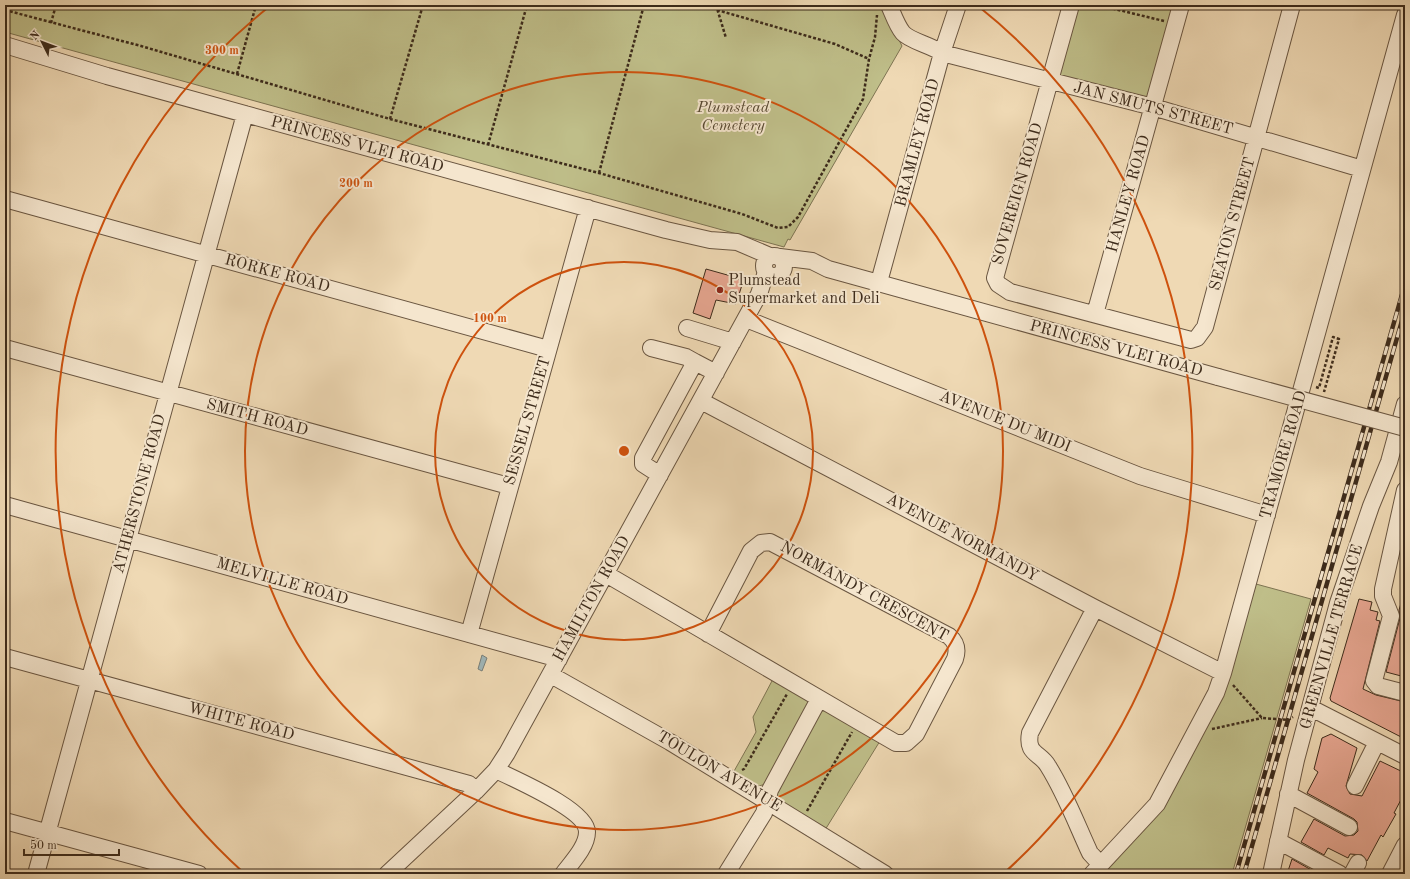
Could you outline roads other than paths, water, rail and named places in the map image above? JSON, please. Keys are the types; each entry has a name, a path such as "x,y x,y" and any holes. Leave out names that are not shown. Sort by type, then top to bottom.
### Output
{"street":[{"name":"BRAMLEY ROAD","path":"879,282 942,53 958,5"},
{"name":"SOVEREIGN ROAD","path":"1071,5 995,278 998,284 1010,292 1095,314"},
{"name":"HANLEY ROAD","path":"1095,314 1181,5"},
{"name":"SEATON STREET","path":"1095,314 1184,339 1197,338 1201,334 1205,327 1292,5"},
{"name":"JAN SMUTS STREET","path":"883,7 904,34 910,38 932,46 942,53 1153,107 1362,169"},
{"name":"TRAMORE ROAD","path":"1096,870 1157,804 1216,693 1223,674 1405,15"},
{"name":"PRINCESS VLEI ROAD","path":"5,45 107,76 666,230 710,240 737,242 773,267 828,269 1405,428"},
{"name":"ATHERSTONE ROAD","path":"36,874 245,114"},
{"name":"RORKE ROAD","path":"5,199 548,349"},
{"name":"SESSEL STREET","path":"469,634 509,486 588,208"},
{"name":"HAMILTON ROAD","path":"387,874 476,791 496,770 551,675 773,267"},
{"name":"AVENUE DU MIDI","path":"746,319 1140,476 1267,514"},
{"path":"687,328 733,342"},
{"name":"SMITH ROAD","path":"5,348 168,394 509,486"},
{"path":"651,348 686,357 716,373"},
{"path":"660,475 645,465 642,460 695,362"},
{"name":"AVENUE NORMANDY","path":"701,401 1223,674"},
{"name":"GREENVILLE TERRACE","path":"1271,874 1288,794 1338,603 1371,506 1389,462 1405,404"},
{"path":"1405,490 1383,589 1383,596 1391,616 1374,681 1378,686 1405,693"},
{"name":"MELVILLE ROAD","path":"5,505 559,659"},
{"name":"NORMANDY CRESCENT","path":"606,574 708,634 792,683 819,699 896,743 906,743 914,738 955,659 957,650 952,639 770,542 760,543 751,551 708,634"},
{"path":"1095,608 1030,733 1029,739 1030,746 1034,754 1049,767 1090,853 1096,870"},
{"name":"WHITE ROAD","path":"5,657 469,784 476,791"},
{"name":"TOULON AVENUE","path":"551,675 670,742 885,874"},
{"path":"726,874 764,813 770,790 819,699"},
{"path":"1311,708 1405,756"},
{"path":"1355,786 1377,742"},
{"path":"496,770 569,808 582,819 586,825 586,838 563,874"},
{"path":"1288,794 1349,827"},
{"path":"5,821 199,874"},
{"path":"1278,841 1340,874"},
{"path":"1390,874 1405,845"}],"water":[{"path":"482,655 487,658 482,671 478,669"}],"railway":[{"path":"1236,874 1405,284"},
{"path":"1244,874 1405,310"}],"place":[{"name":"Plumstead Supermarket and Deli","path":"720,290"}],"park label":[{"name":"Plumstead Cemetery","path":"733,117"}]}
